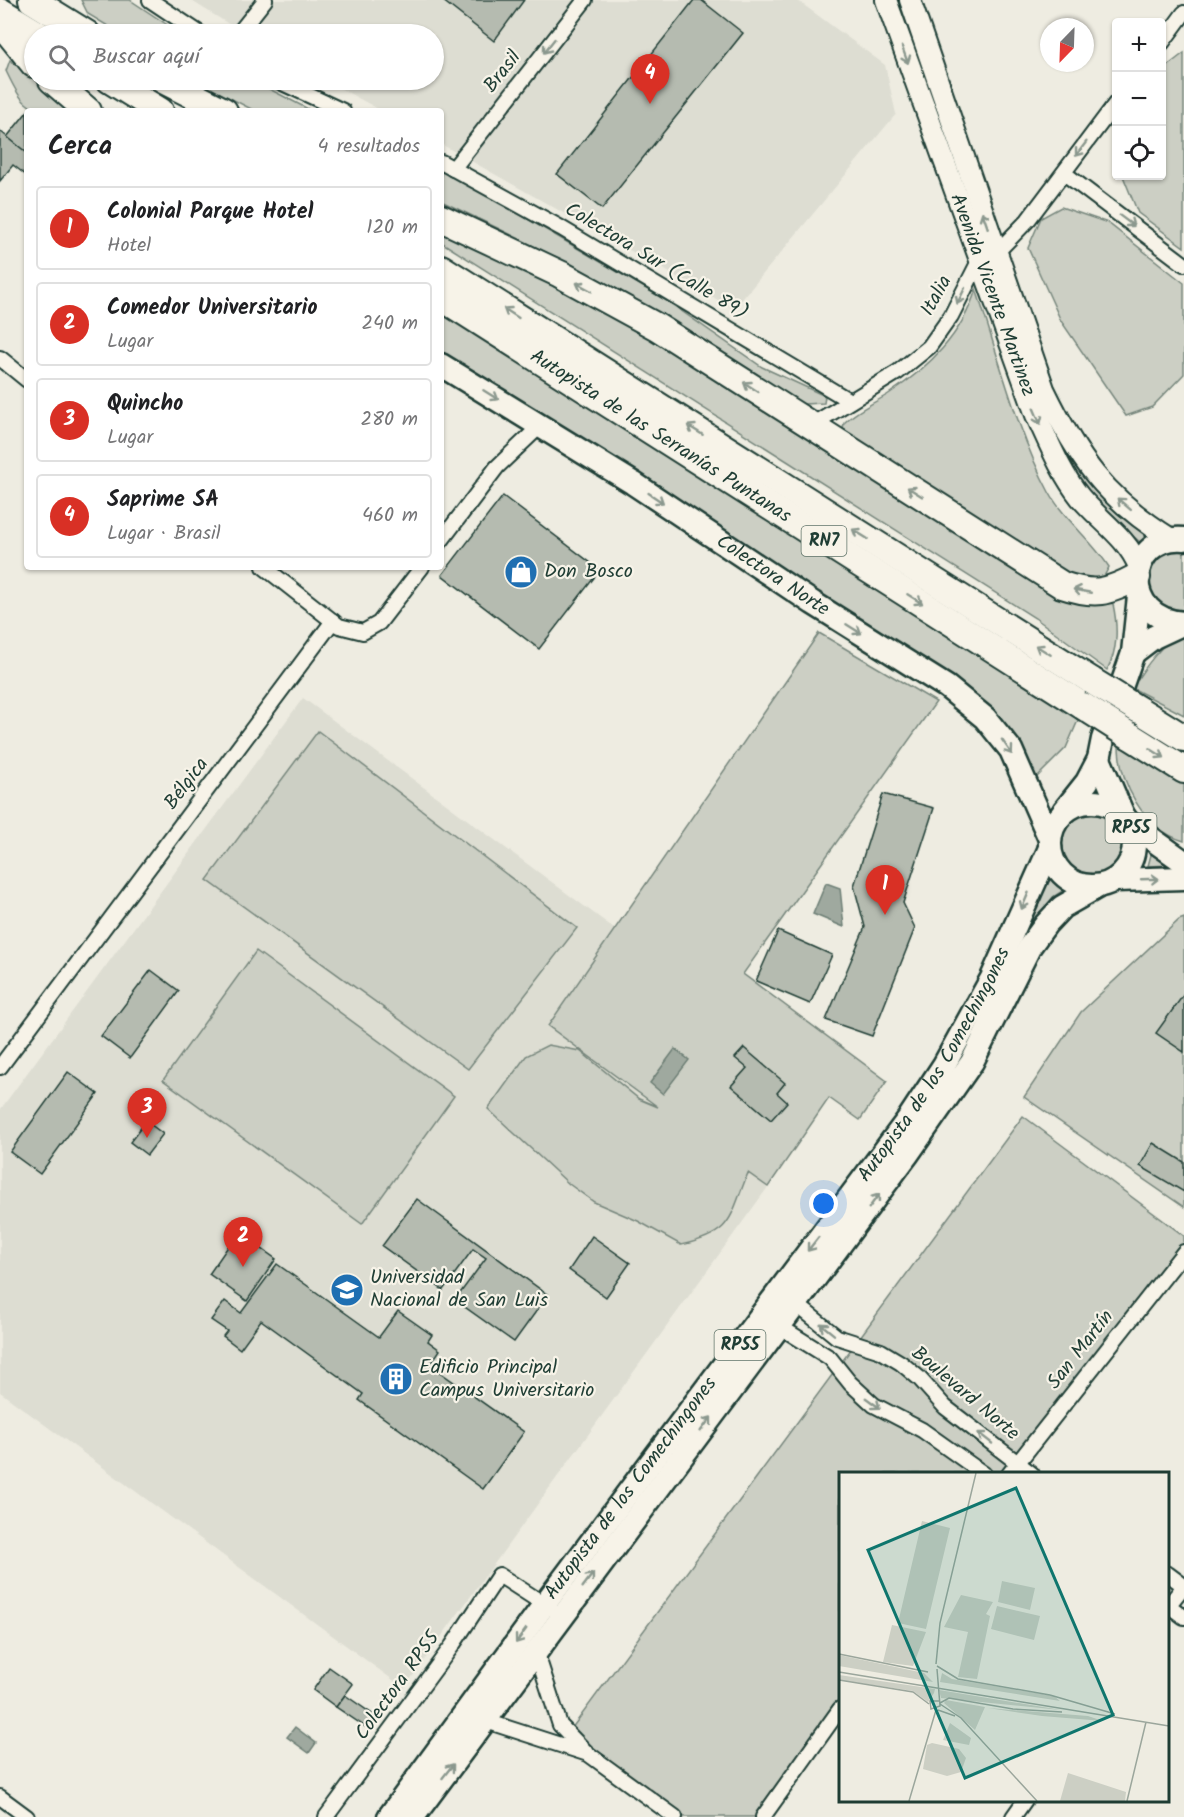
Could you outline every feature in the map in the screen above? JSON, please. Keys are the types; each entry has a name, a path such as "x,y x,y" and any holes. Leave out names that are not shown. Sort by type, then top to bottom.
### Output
{"highway":[{"path":"32,0 71,24"},
{"path":"0,11 24,26"},
{"path":"0,22 24,52"},
{"path":"64,90 85,108"},
{"path":"126,90 155,108"},
{"path":"173,90 200,108"},
{"path":"183,90 218,108"},
{"path":"444,219 560,274 657,327 1062,585 1084,592 1097,593 1138,580"},
{"name":"Autopista de las Serranías Puntanas","path":"444,270 1184,738"},
{"name":"Autopista de las Serranías Puntanas","path":"444,299 1184,770"}],"main road":[{"name":"Avenida Vicente Martinez","path":"886,0 987,257 1044,389 1069,440 1091,472 1118,499 1180,539"},
{"name":"Avenida Vicente Martinez","path":"910,0 1036,415 1055,456 1079,496 1132,551 1138,580"},
{"name":"Colectora Norte","path":"444,367 633,483 955,693 985,718 1011,750 1050,844"},
{"path":"1060,817 1087,782 1099,759 1103,740 1133,653 1138,580 1146,555 1156,545 1180,539"},
{"path":"1138,580 1147,608 1158,617 1184,623"},
{"path":"1133,653 1154,637 1184,623"},
{"path":"1099,759 1126,818"},
{"name":"RP55","path":"1184,862 1114,808 1091,802 1069,808 1060,817 1050,844 1057,867 1071,881 1083,886 1184,878"},
{"name":"RP55","path":"1106,883 1132,860 1134,834 1126,818"},
{"name":"Autopista de los Comechingones","path":"788,1297 944,1065 992,978 1050,844"},
{"name":"Autopista de los Comechingones","path":"389,1817 553,1610 788,1297 972,1062 1030,946 1046,924 1062,907 1106,883"},
{"name":"Autopista de los Comechingones","path":"413,1817 536,1651 553,1610"}],"street":[{"path":"150,0 186,24"},
{"path":"246,24 265,0"},
{"name":"Brasil","path":"447,165 585,0"},
{"path":"1166,36 1184,13"},
{"path":"298,90 337,108"},
{"name":"Italia","path":"810,426 897,372 929,347 987,257 1028,220 1112,108"},
{"name":"Colectora Sur (Calle 89)","path":"447,165 561,228 850,400"},
{"path":"1064,173 1184,264"},
{"path":"0,358 24,378"},
{"path":"444,537 497,467 540,426"},
{"path":"268,570 339,626 363,632 379,623 420,570"},
{"name":"Bélgica","path":"0,1067 333,621"},
{"name":"San Martín","path":"1013,1468 1184,1252"},
{"name":"Boulevard Norte","path":"788,1297 837,1337 880,1352 901,1364 919,1378 945,1407 1013,1468 1028,1472"},
{"path":"771,1320 830,1359 850,1383 874,1405 922,1430 983,1472"},
{"name":"Colectora RP55","path":"326,1817 452,1646 499,1575 553,1610"},
{"path":"1169,1575 1184,1586 1169,1604"},
{"path":"1169,1606 1184,1617"},
{"path":"536,1651 560,1725 587,1754 675,1817"},
{"path":"763,1817 839,1710"},
{"path":"486,1721 587,1754"},
{"path":"0,1797 27,1817"},
{"path":"1013,1817 1024,1802"}],"shaded area":[{"path":"81,0 130,0 166,24 104,24 88,14"},
{"path":"190,0 797,0 885,65 896,114 734,309 444,146 444,108 376,108 343,90 444,90 444,24 229,24"},
{"path":"895,0 902,0 983,237 977,239"},
{"path":"1184,53 1184,247 1138,213 1125,180 1166,180 1166,67"},
{"path":"10,60 24,71 24,90 48,90 70,108 31,107 19,95 6,71"},
{"path":"214,90 271,90 306,108 249,108"},
{"path":"444,170 667,301 762,367 825,396 824,403 803,404 625,293 444,202"},
{"path":"1061,207 1108,223 1184,283 1184,374 1152,407 1126,416 1061,321 1028,248 1041,218"},
{"path":"444,228 574,292 1113,604 1116,638 1107,670 1035,618 444,244"},
{"path":"996,273 1112,506 1148,536 1141,543 1088,492 1059,445 1035,387"},
{"path":"976,289 1027,445 1055,502 1109,567 1102,580 1069,579 843,429 844,423 849,418 890,393 931,361 962,321"},
{"path":"444,315 1079,718 1066,748 1036,778 1019,743 444,358"},
{"path":"1184,548 1184,616 1152,603 1147,570 1162,553"},
{"path":"1184,629 1184,715 1132,688 1155,656"},
{"path":"819,633 936,702 743,974 887,1081 860,1120 829,1098 768,1187 748,1173 727,1222 711,1235 681,1245 638,1221 594,1202 569,1184 488,1109 526,1056 548,1045 580,1051 639,1099 658,1107 548,1026"},
{"name":"Universidad Nacional de San Luis","path":"303,698 615,929 549,1026 768,1187 404,1688 0,1392 0,1110"},
{"path":"318,731 577,928 468,1069 207,880"},
{"path":"1119,741 1184,783 1184,841 1156,826 1136,802 1123,772"},
{"path":"1092,811 1105,814 1116,821 1123,832 1126,845 1123,858 1116,869 1105,876 1092,879 1079,876 1068,869 1061,858 1058,845 1061,832 1068,821 1079,814"},
{"path":"1152,851 1172,865 1148,866"},
{"path":"1048,865 1065,889 1053,897 1014,948"},
{"path":"826,883 840,888 844,927 813,914"},
{"path":"1184,918 1184,1207 1024,1097 1081,1012 1179,920"},
{"path":"256,951 454,1096 362,1224 163,1080"},
{"path":"675,1049 689,1060 663,1094 650,1083"},
{"path":"1023,1116 1184,1236 1184,1252 1010,1472 839,1472 839,1710 763,1817 677,1817 566,1736"},
{"path":"295,1727 316,1743 309,1753 287,1737"}],"building":[{"path":"442,0 524,0 494,41"},
{"path":"694,0 701,0 743,33 602,209 557,174"},
{"path":"24,116 24,151 7,137"},
{"path":"0,131 24,151 24,174 13,165 0,181"},
{"name":"Don Bosco","path":"503,496 600,570 539,649 442,575"},
{"path":"883,794 934,808 903,903 915,928 872,1036 826,1020 865,927 854,886"},
{"path":"778,931 832,955 810,1004 756,981"},
{"path":"151,970 179,991 130,1058 101,1036"},
{"path":"1184,994 1184,1052 1156,1033"},
{"path":"744,1048 785,1083 777,1093 787,1102 771,1120 731,1086 747,1068 735,1058"},
{"path":"68,1072 98,1094 40,1174 10,1152"},
{"path":"146,1121 163,1134 147,1155 130,1142"},
{"path":"1153,1143 1184,1162 1184,1192 1140,1166"},
{"path":"417,1199 548,1295 514,1342 455,1300 486,1258 473,1249 443,1290 382,1246"},
{"path":"238,1232 276,1259 247,1301 209,1274"},
{"path":"592,1236 630,1263 606,1297 569,1270"},
{"name":"Edificio Principal Campus Universitario","path":"277,1264 379,1337 398,1311 432,1335 428,1341 440,1350 430,1365 524,1432 483,1489 359,1400 363,1394 261,1320 240,1349 223,1336 227,1331 211,1320 225,1301 241,1313"},
{"path":"329,1667 353,1684 336,1707 313,1690"},
{"path":"345,1695 378,1718 370,1730 336,1707"}],"place":[{"name":"Saprime SA","path":"650,104"},
{"name":"Don Bosco","path":"521,572"},
{"name":"Colonial Parque Hotel","path":"885,915"},
{"name":"Quincho","path":"147,1138"},
{"name":"Comedor Universitario","path":"243,1267"},
{"name":"Universidad Nacional de San Luis","path":"347,1290"},
{"name":"Edificio Principal Campus Universitario","path":"396,1379"}]}
